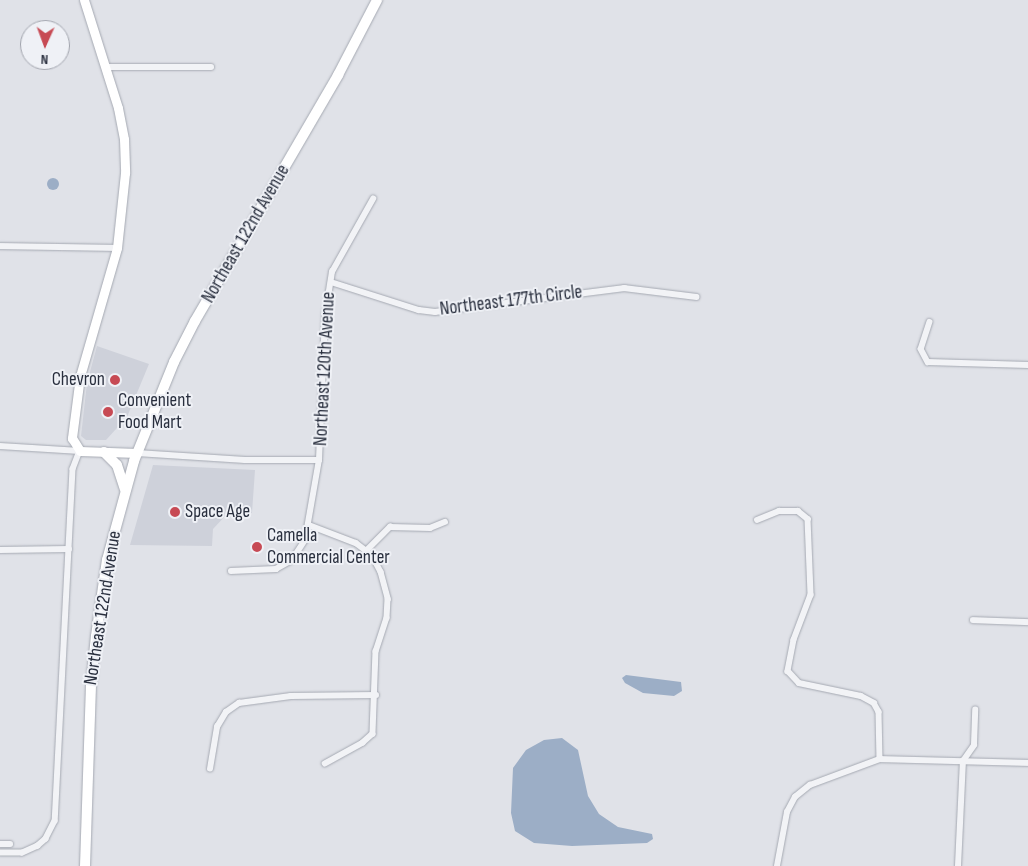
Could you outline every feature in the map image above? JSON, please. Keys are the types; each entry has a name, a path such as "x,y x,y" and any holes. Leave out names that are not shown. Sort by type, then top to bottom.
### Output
{"highway":[{"name":"Northeast 122nd Avenue","path":"85,866 91,686 96,636 107,560 125,489 137,453 195,321 338,75 377,0"},
{"path":"104,452 117,465 125,489"}],"main road":[{"path":"84,0 105,67 124,139 125,173 117,248 76,394 72,438 80,451 137,453"}],"street":[{"path":"105,67 211,67"},
{"name":"Northeast 120th Avenue","path":"231,571 265,572 285,566 300,550 309,525 320,460 325,316 330,282 337,261 373,199"},
{"path":"0,246 117,248"},
{"name":"Northeast 177th Circle","path":"330,282 419,310 435,312 624,288 696,297"},
{"path":"930,322 921,348 928,362 1028,365"},
{"path":"0,446 80,451"},
{"name":"Northeast 122nd Avenue","path":"0,853 22,853 38,846 46,839 55,821 59,687 73,469 80,451"},
{"path":"137,453 245,460 320,460"},
{"path":"757,520 778,511 798,512 808,519 811,595 794,640 788,671 799,683 860,696 874,703 879,712 880,759"},
{"path":"367,550 390,528 430,528 445,522"},
{"path":"309,525 367,550 378,563 388,599 387,618 376,652 376,695 373,734 362,744 325,764"},
{"path":"0,550 69,549"},
{"path":"973,620 1028,622"},
{"path":"210,769 217,727 233,707 267,698 376,695"},
{"path":"958,866 963,761 974,745 975,710"},
{"path":"777,866 787,812 795,797 810,785 880,759 1028,763"},
{"path":"0,844 10,844"}],"shaded area":[{"path":"97,346 149,364 127,417 106,440 86,440 81,436 87,383"},
{"path":"153,465 255,470 252,513 228,513 213,529 212,546 130,545"}],"water":[{"path":"51,178 55,178 59,184 55,190 51,190 47,186 47,182"},
{"path":"626,675 681,682 682,691 674,696 643,693 625,683 622,678"},
{"path":"562,738 578,750 588,796 599,814 618,827 652,834 653,839 647,843 572,846 534,843 515,831 511,813 513,768 526,750 544,740"}],"place":[{"name":"Chevron","path":"115,380"},
{"name":"Convenient Food Mart","path":"108,412"},
{"name":"Space Age","path":"175,512"},
{"name":"Camella Commercial Center","path":"257,547"}]}
